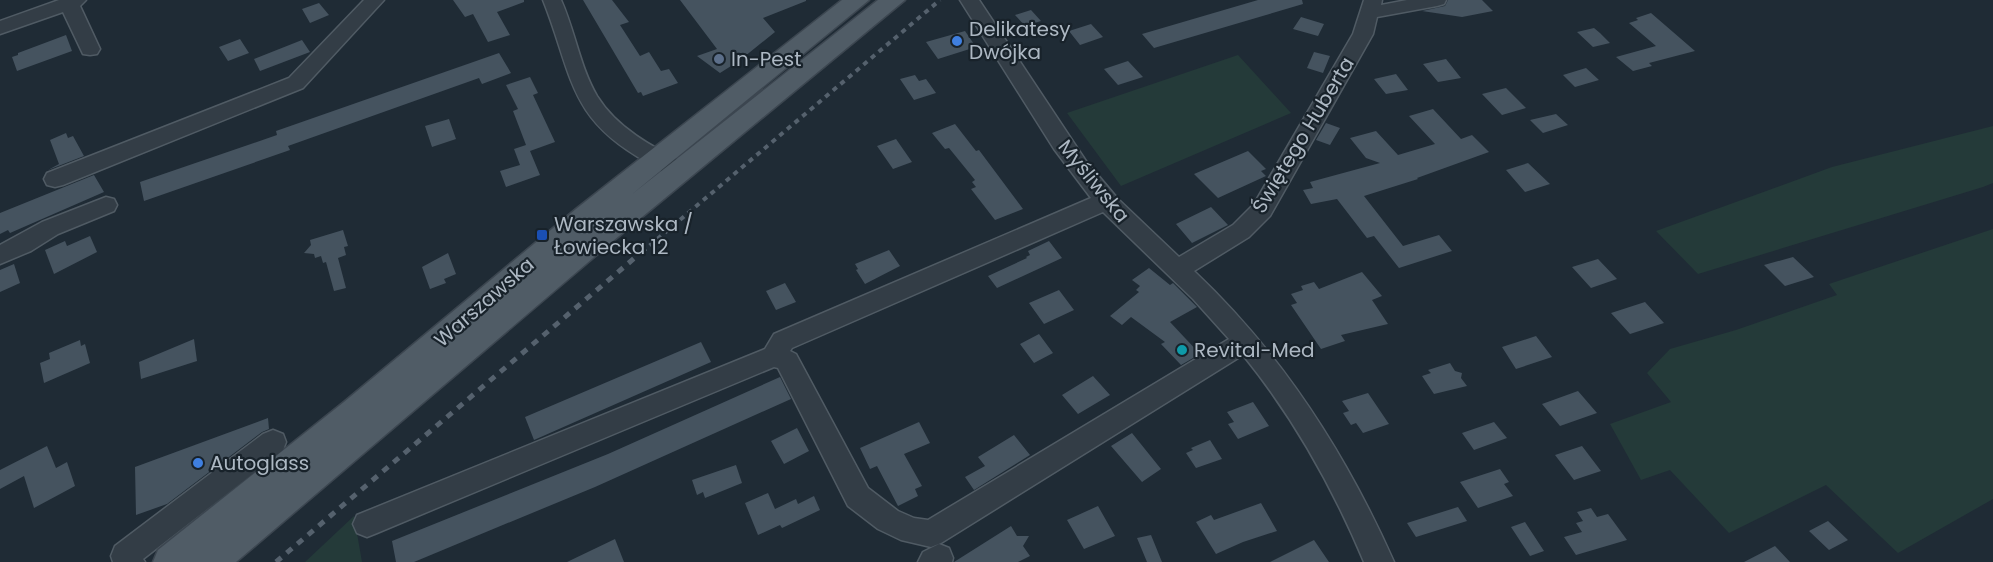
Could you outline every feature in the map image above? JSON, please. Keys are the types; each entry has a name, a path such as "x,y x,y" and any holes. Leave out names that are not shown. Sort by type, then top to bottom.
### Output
{"main road":[{"name":"Warszawska","path":"209,562 603,233 670,165 857,0"},
{"name":"Warszawska","path":"171,562 356,412 532,261 670,165 893,0"}],"street":[{"path":"55,178 296,83 375,0"},
{"path":"552,0 587,96 615,131 634,145 670,165"},
{"name":"Myśliwska","path":"969,0 1078,167 1107,201 1178,269 1246,341 1299,408 1342,481 1379,562"},
{"path":"1371,7 1437,0"},
{"path":"0,28 73,2 90,49"},
{"name":"Świętego Huberta","path":"1178,269 1241,231 1262,210 1363,34 1371,7"},
{"path":"367,524 774,356 783,341 1107,201"},
{"path":"0,255 23,245 50,228 106,204"},
{"path":"774,356 788,361 858,497 888,520 911,531 934,551 1246,341"},
{"path":"130,562 125,556 273,442"}],"green space":[{"path":"1238,55 1291,113 1121,186 1067,113"},
{"path":"1993,126 1993,183 1983,187 1698,274 1656,231 1832,167"},
{"path":"1993,229 1993,499 1898,553 1826,485 1729,533 1670,470 1641,480 1610,424 1671,402 1647,373 1670,349 1736,330 1837,295 1829,284"},
{"path":"354,516 362,562 305,562"}],"building":[{"path":"453,0 524,0 524,2 497,12 510,35 488,42 473,14 465,17"},
{"path":"583,0 612,0 629,22 620,25 640,56 649,52 661,71 669,69 678,83 643,96 641,92 638,93"},
{"path":"680,0 806,1 763,18 775,32 720,73 697,56 717,49"},
{"path":"1258,0 1302,0 1303,4 1154,48 1142,34"},
{"path":"1448,0 1482,0 1493,11 1462,17 1422,11 1445,6"},
{"path":"319,3 329,15 310,23 302,9"},
{"path":"1031,10 1041,21 1025,26 1015,15"},
{"path":"1651,13 1695,51 1649,63 1652,66 1633,71 1616,57 1656,46 1629,23"},
{"path":"1301,17 1324,24 1318,36 1293,29"},
{"path":"1091,24 1103,37 1080,45 1069,31"},
{"path":"1594,28 1610,43 1593,47 1577,32"},
{"path":"965,31 976,47 938,59 926,42"},
{"path":"66,35 72,51 17,71 12,57"},
{"path":"240,39 249,53 228,61 219,47"},
{"path":"302,40 310,52 260,71 254,59"},
{"path":"1314,52 1330,56 1323,73 1307,68"},
{"path":"499,53 511,73 482,84 479,78 288,146 290,150 144,201 140,182 277,135 276,131"},
{"path":"1446,59 1461,78 1438,82 1423,64"},
{"path":"1128,61 1143,77 1118,85 1104,69"},
{"path":"1586,68 1599,80 1575,87 1563,75"},
{"path":"1396,74 1408,90 1386,94 1374,79"},
{"path":"915,75 919,81 926,79 936,93 914,100 900,79"},
{"path":"530,77 538,93 533,95 555,142 530,151 540,175 506,187 500,171 520,165 514,149 526,145 513,111 518,109 506,85"},
{"path":"1506,88 1526,108 1502,115 1482,94"},
{"path":"1433,109 1461,139 1472,135 1489,152 1418,179 1364,196 1403,246 1439,235 1452,251 1399,268 1374,236 1367,238 1337,199 1311,204 1303,190 1313,188 1310,182 1380,163 1366,158 1350,138 1376,131 1398,155 1435,144 1409,116"},
{"path":"1556,114 1568,125 1543,133 1530,120"},
{"path":"449,119 456,139 432,147 425,126"},
{"path":"1326,123 1340,128 1330,145 1316,140"},
{"path":"955,124 976,151 979,150 1023,209 995,220 971,189 976,187 972,182 975,180 949,148 945,149 932,133"},
{"path":"66,133 68,138 73,136 84,156 48,170 59,164 50,140"},
{"path":"896,139 912,162 893,169 877,146"},
{"path":"1248,151 1266,169 1261,171 1266,176 1218,198 1194,174"},
{"path":"1528,163 1550,184 1525,192 1506,170"},
{"path":"94,175 104,192 10,233 8,230 0,234 0,213"},
{"path":"1211,207 1228,225 1192,243 1176,224"},
{"path":"343,230 348,246 344,247 346,255 338,258 346,288 334,291 326,262 323,263 321,256 315,258 314,254 304,253 311,245 310,240"},
{"path":"90,236 97,252 54,274 45,250 65,241 67,246"},
{"path":"1049,241 1062,258 997,288 988,276 1027,258 1030,255 1028,251"},
{"path":"889,250 900,266 865,284 855,264"},
{"path":"448,253 456,274 444,279 446,283 430,289 422,267"},
{"path":"1793,257 1814,277 1785,286 1764,265"},
{"path":"1598,259 1617,279 1591,288 1572,267"},
{"path":"14,264 20,283 0,292 0,270"},
{"path":"1149,268 1170,285 1173,283 1197,307 1170,322 1200,354 1181,365 1161,344 1165,342 1131,317 1122,325 1110,316 1139,292 1136,290 1140,286 1132,280"},
{"path":"1362,272 1382,296 1372,300 1388,324 1341,335 1345,341 1321,349 1291,305 1297,303 1291,294 1303,290 1301,286 1314,282 1319,289"},
{"path":"785,283 796,302 776,310 766,291"},
{"path":"1059,290 1074,310 1044,324 1029,303"},
{"path":"1645,302 1664,323 1630,334 1611,313"},
{"path":"1039,334 1053,353 1034,363 1020,344"},
{"path":"1536,336 1552,357 1516,369 1502,347"},
{"path":"194,339 197,361 141,379 139,362"},
{"path":"80,340 81,346 85,344 90,363 44,383 40,363 50,359 49,353"},
{"path":"701,342 711,362 534,440 525,417"},
{"path":"1450,363 1455,371 1462,373 1461,378 1467,386 1434,394 1422,376 1431,373 1428,370"},
{"path":"1093,376 1110,395 1078,414 1062,395"},
{"path":"780,377 791,399 595,487 414,562 396,562 392,541 608,454"},
{"path":"1578,391 1597,413 1560,426 1542,404"},
{"path":"1368,393 1389,424 1363,433 1356,423 1351,425 1343,413 1349,411 1342,401"},
{"path":"1253,402 1269,426 1238,439 1228,424 1234,422 1227,412"},
{"path":"268,418 269,429 167,504 136,515 135,467"},
{"path":"919,422 930,443 904,454 922,486 915,489 918,496 898,506 877,466 870,469 860,448"},
{"path":"1494,422 1507,438 1474,450 1462,433"},
{"path":"797,428 809,451 784,464 771,441"},
{"path":"1132,433 1161,469 1142,482 1111,446"},
{"path":"1014,435 1030,455 974,490 965,477 985,466 978,457"},
{"path":"1210,440 1222,459 1196,468 1186,453 1193,450 1191,448"},
{"path":"47,446 56,468 67,462 75,486 34,508 24,476 0,489 0,470"},
{"path":"1582,446 1601,471 1574,480 1555,455"},
{"path":"736,465 742,483 705,498 703,492 697,495 692,480"},
{"path":"1500,469 1509,482 1504,484 1513,496 1478,508 1460,482"},
{"path":"768,493 775,509 796,499 798,504 814,496 820,510 782,528 780,525 758,535 745,503"},
{"path":"1261,503 1277,531 1216,554 1196,522 1211,515 1214,520"},
{"path":"1098,506 1115,536 1084,549 1067,520"},
{"path":"1458,507 1467,521 1416,537 1407,523"},
{"path":"1591,508 1597,517 1608,514 1627,540 1576,555 1564,537 1582,532 1576,523 1583,521 1577,512"},
{"path":"1828,521 1848,540 1829,550 1809,531"},
{"path":"1525,522 1544,551 1530,556 1511,527"},
{"path":"1011,526 1017,536 1029,536 1023,546 1030,556 1018,562 954,562"},
{"path":"1151,535 1162,562 1147,562 1137,538"},
{"path":"615,539 624,562 567,562"},
{"path":"1314,540 1329,562 1270,562"},
{"path":"1775,546 1790,562 1744,562"}],"railway":[{"path":"642,252 940,0"},
{"path":"276,562 644,250"}],"place":[{"name":"Delikatesy Dwójka","path":"957,41"},
{"name":"In-Pest","path":"719,59"},
{"name":"Warszawska / Łowiecka 12","path":"542,235"},
{"name":"Revital-Med","path":"1182,350"},
{"name":"Autoglass","path":"198,463"}]}
